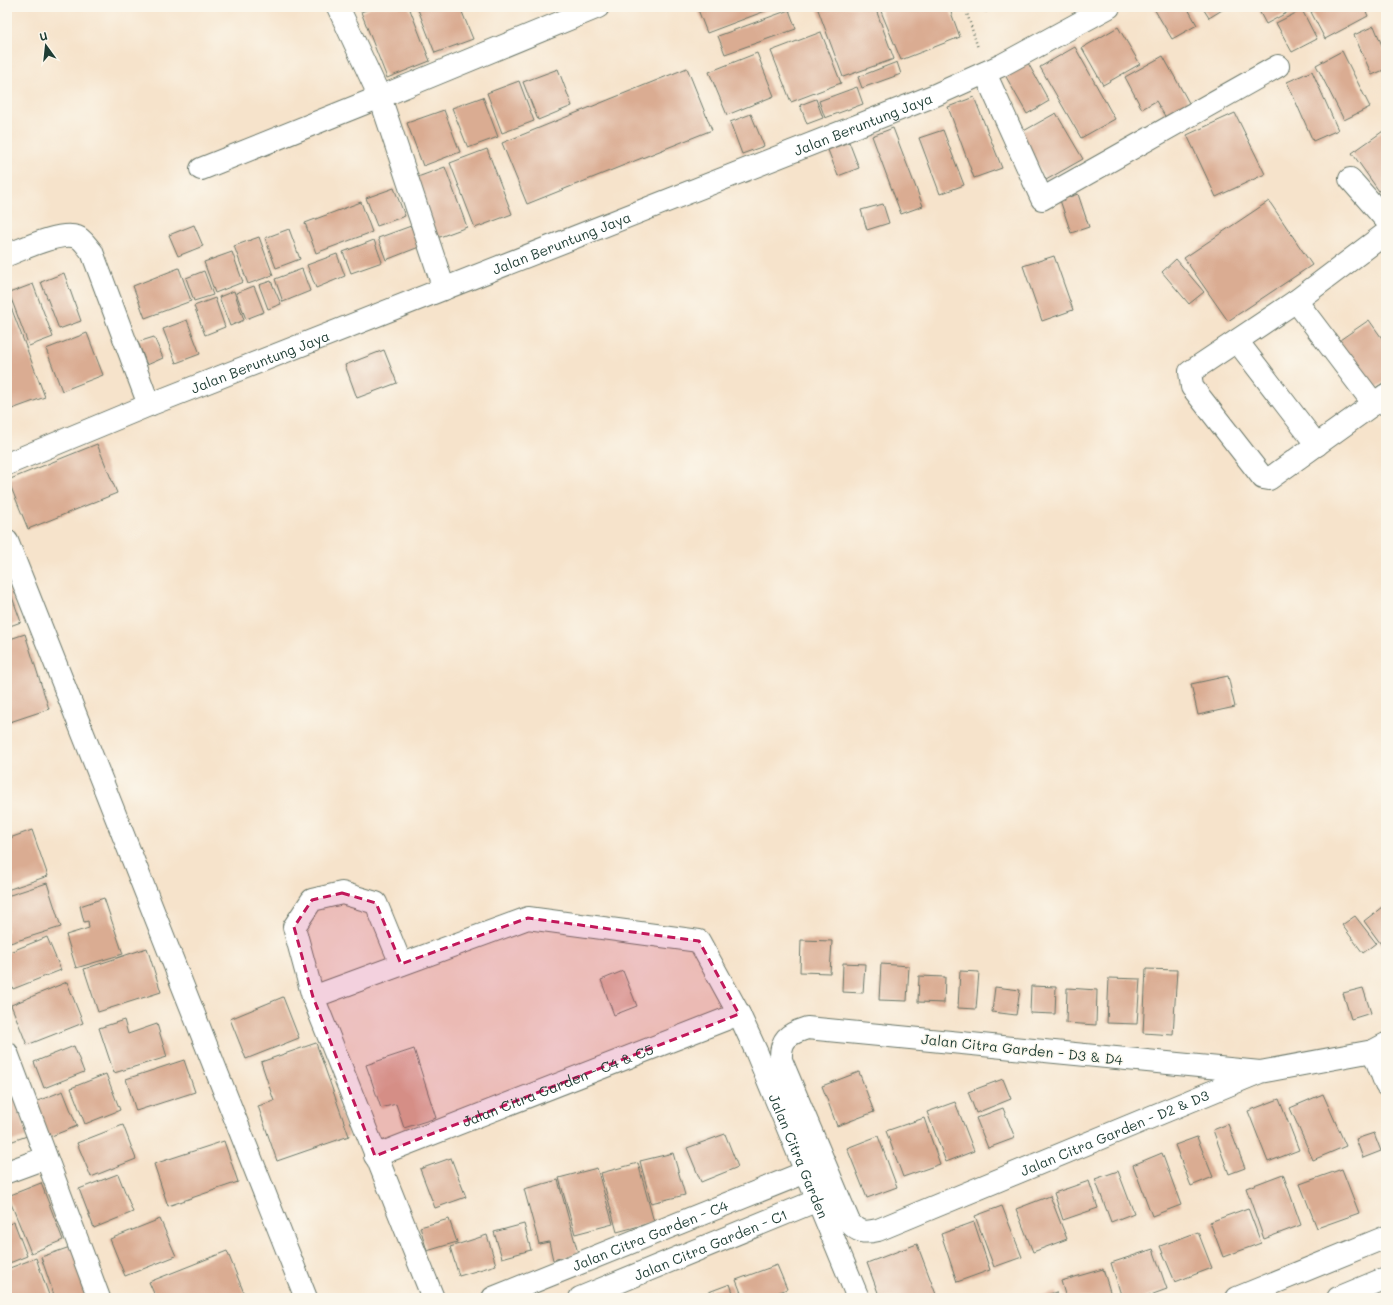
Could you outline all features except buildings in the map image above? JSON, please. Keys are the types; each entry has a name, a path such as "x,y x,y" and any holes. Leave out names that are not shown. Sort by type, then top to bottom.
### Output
{"street":[{"path":"338,7 380,97 444,289"},
{"path":"201,169 598,7"},
{"name":"Jalan Beruntung Jaya","path":"7,464 149,405 933,96 985,73 1109,7"},
{"path":"985,73 1042,199 1278,66"},
{"path":"1350,179 1386,220"},
{"path":"1296,301 1380,400 1273,477 1263,478 1192,387 1190,372 1296,301 1386,233"},
{"path":"7,255 44,241 64,236 77,237 83,242 92,252 149,405"},
{"path":"1237,340 1317,445"},
{"path":"7,541 306,1298"},
{"path":"313,997 401,964 376,903 342,893 312,900 294,927 313,997 375,1156 433,1298"},
{"name":"Jalan Citra Garden","path":"401,964 528,918 699,941 739,1014 858,1298"},
{"name":"Jalan Citra Garden - C4 & C5","path":"375,1156 739,1014"},
{"name":"Jalan Citra Garden - D3 & D4","path":"787,1037 807,1028 1260,1072"},
{"name":"Jalan Citra Garden","path":"787,1037 781,1048 781,1060 849,1222 855,1229 862,1232"},
{"path":"1379,1048 1386,1085"},
{"name":"Jalan Citra Garden - D2 & D3","path":"862,1232 878,1230 1260,1072 1379,1048"},
{"path":"7,1053 45,1158 99,1298"},
{"path":"7,1172 45,1158"},
{"name":"Jalan Citra Garden - C4","path":"493,1298 806,1172"},
{"name":"Jalan Citra Garden - C1","path":"580,1298 818,1200"},
{"path":"1237,1298 1386,1237"},
{"path":"1338,1298 1386,1278"}],"path":[{"path":"965,7 985,73"}],"highlighted area":[{"path":"342,893 376,903 401,964 528,918 699,941 739,1014 375,1156 313,997 294,927 312,900"}]}
